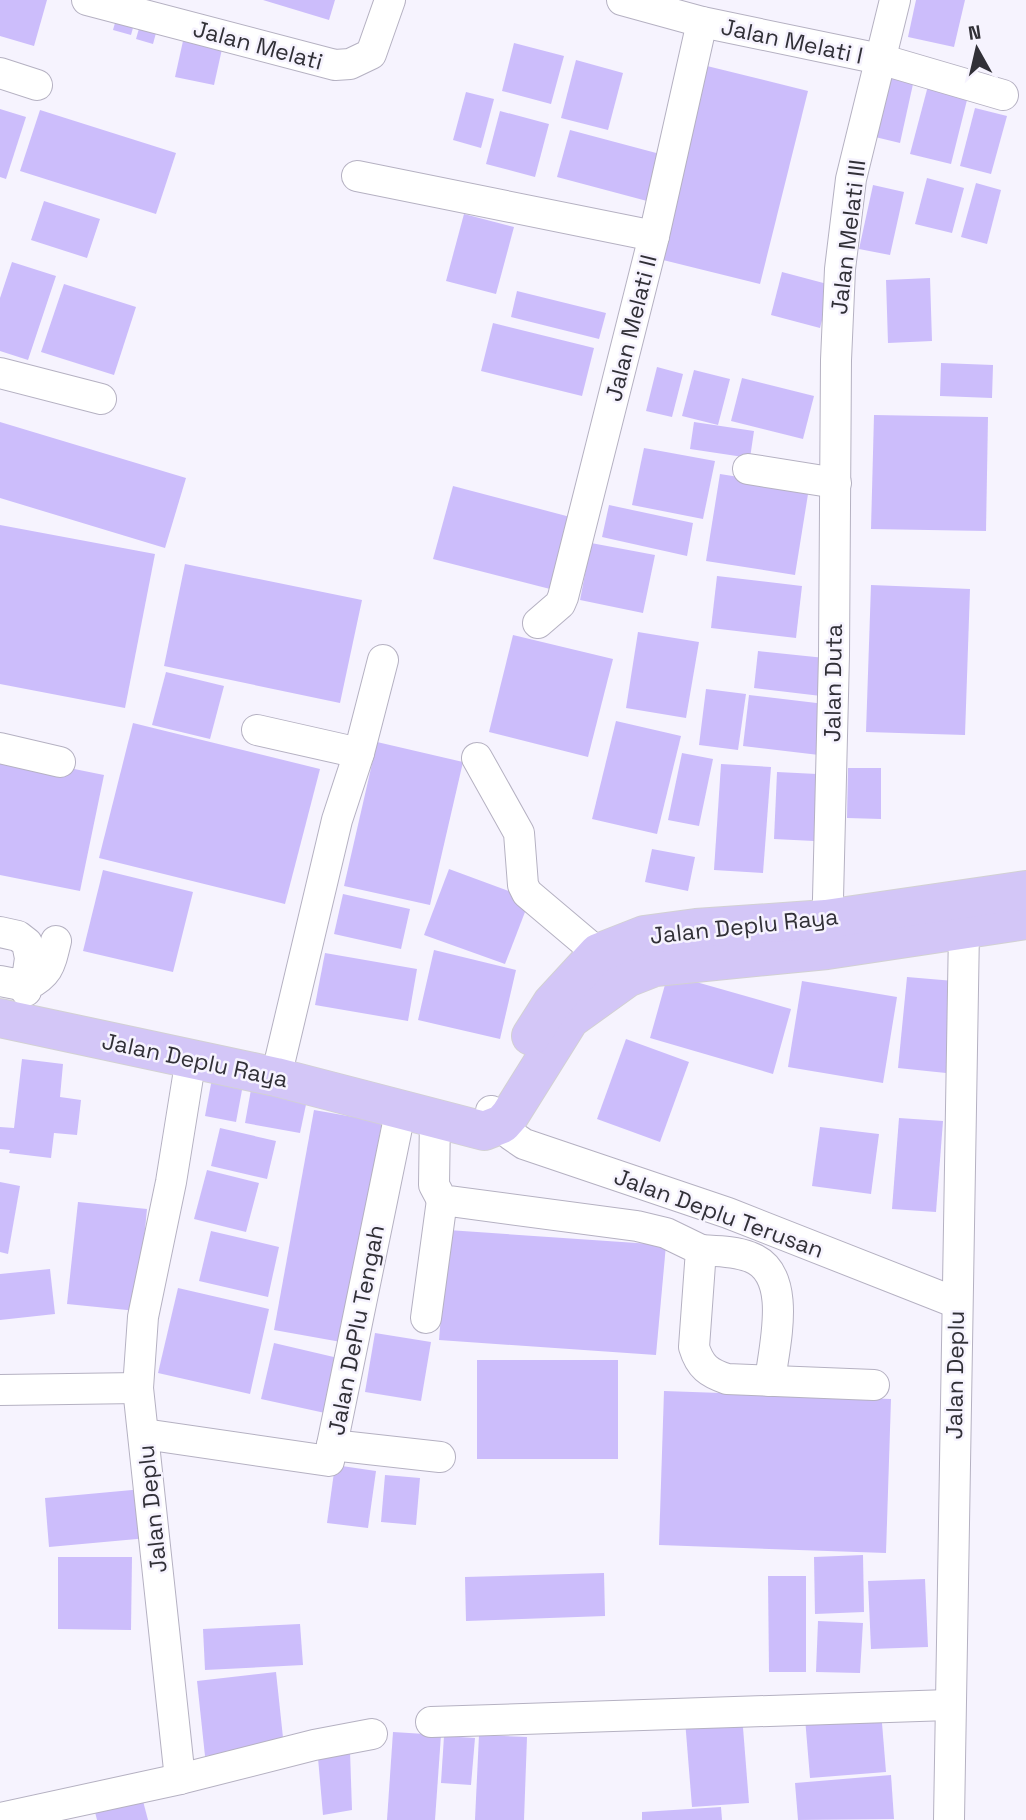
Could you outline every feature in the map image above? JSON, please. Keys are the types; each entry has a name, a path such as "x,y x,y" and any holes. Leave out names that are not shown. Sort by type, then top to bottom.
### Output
{"main road":[{"name":"Jalan Deplu Raya","path":"11,1002 191,1058 460,1117 536,1027 561,1011 655,967 826,934 1026,890"},
{"name":"Jalan Deplu Raya","path":"561,1011 598,953 644,935 696,928 826,934 964,930 1026,920"}],"street":[{"name":"Jalan Melati","path":"87,0 335,65 350,64 372,54 390,0"},
{"name":"Jalan Melati I","path":"622,0 702,22 880,59 1003,95"},
{"name":"Jalan Melati III","path":"836,417 839,282 852,179 895,0"},
{"name":"Jalan Melati II","path":"538,623 560,604 563,597 654,236 702,22"},
{"path":"0,73 37,85"},
{"path":"357,176 654,236"},
{"path":"0,373 102,399"},
{"name":"Jalan Duta","path":"826,934 833,695 836,417"},
{"path":"748,469 836,482"},
{"path":"276,1077 337,820 359,753 383,660"},
{"path":"257,730 359,753"},
{"path":"0,748 60,762"},
{"path":"477,758 519,833 523,885 527,893 598,953"},
{"name":"Jalan Deplu","path":"948,1820 964,930"},
{"path":"0,932 18,936 27,943 30,958 11,1002"},
{"path":"11,1002 42,978 51,961 56,941"},
{"name":"Jalan Deplu","path":"180,1779 138,1388 144,1317 171,1182 191,1058"},
{"path":"426,1318 442,1200 434,1185 460,1117"},
{"name":"Jalan Deplu Terusan","path":"460,1117 511,1135 523,1144 728,1213 957,1303"},
{"name":"Jalan DePlu Tengah","path":"440,1457 332,1445 460,1117"},
{"path":"442,1200 637,1226 666,1233 701,1250 752,1257 772,1274 779,1304 770,1381"},
{"path":"701,1250 694,1347 697,1359 708,1372 727,1379 874,1385"},
{"path":"0,1390 138,1388"},
{"path":"144,1434 329,1461 332,1445"},
{"path":"432,1723 949,1705"},
{"path":"0,1818 372,1734"}],"building":[{"path":"0,0 47,0 34,46 0,36"},
{"path":"263,0 335,0 329,20"},
{"path":"916,0 965,0 954,47 908,37"},
{"path":"118,12 136,17 131,35 113,30"},
{"path":"142,18 159,22 153,44 136,39"},
{"path":"185,32 224,40 214,85 175,77"},
{"path":"514,43 564,56 551,104 502,91"},
{"path":"576,60 623,73 608,130 561,118"},
{"path":"707,66 808,91 760,284 659,259"},
{"path":"886,69 915,75 900,143 871,136"},
{"path":"929,82 969,92 951,164 910,154"},
{"path":"466,92 494,99 481,148 453,140"},
{"path":"975,108 1007,116 991,174 960,166"},
{"path":"0,109 26,117 6,179 0,177"},
{"path":"40,110 176,153 156,214 20,171"},
{"path":"500,111 549,124 535,177 486,164"},
{"path":"570,130 660,154 647,201 557,177"},
{"path":"927,178 964,188 952,233 915,224"},
{"path":"976,183 1001,190 987,244 961,237"},
{"path":"873,185 904,192 890,255 859,249"},
{"path":"44,201 100,219 87,258 31,240"},
{"path":"464,214 514,227 496,294 446,281"},
{"path":"12,262 56,276 28,360 0,351 0,298"},
{"path":"782,272 831,285 820,328 771,315"},
{"path":"930,278 932,341 888,343 886,280"},
{"path":"64,284 136,307 114,375 41,352"},
{"path":"517,291 606,313 599,339 511,317"},
{"path":"493,323 594,348 582,396 481,371"},
{"path":"941,363 993,365 992,398 940,396"},
{"path":"657,367 683,374 672,417 646,411"},
{"path":"694,370 730,379 718,425 682,416"},
{"path":"742,378 814,396 803,439 731,421"},
{"path":"874,415 988,417 986,531 871,529"},
{"path":"0,422 186,478 165,548 0,498"},
{"path":"694,422 754,431 750,458 690,449"},
{"path":"644,448 715,461 703,519 632,505"},
{"path":"720,474 809,488 795,575 706,561"},
{"path":"453,486 574,518 554,590 433,559"},
{"path":"609,505 693,523 687,556 602,537"},
{"path":"0,525 155,554 125,708 0,684"},
{"path":"591,543 655,555 643,613 580,600"},
{"path":"185,564 362,600 340,703 164,666"},
{"path":"717,576 802,586 796,638 711,628"},
{"path":"871,585 970,589 965,735 866,732"},
{"path":"638,632 699,642 686,718 626,708"},
{"path":"513,635 613,659 588,757 489,732"},
{"path":"758,651 825,658 821,696 754,688"},
{"path":"166,672 224,686 210,739 152,725"},
{"path":"706,689 746,694 738,750 699,745"},
{"path":"749,695 825,704 819,755 743,746"},
{"path":"616,721 681,736 657,834 592,819"},
{"path":"133,723 320,769 285,904 99,858"},
{"path":"377,742 463,762 430,905 344,886"},
{"path":"682,753 713,759 699,826 668,820"},
{"path":"0,754 104,775 80,891 0,875"},
{"path":"721,764 771,767 763,873 714,870"},
{"path":"848,768 881,768 881,819 847,818"},
{"path":"777,772 817,774 814,841 774,839"},
{"path":"652,849 695,857 688,891 645,882"},
{"path":"449,869 530,899 505,964 424,935"},
{"path":"103,870 193,892 173,972 83,951"},
{"path":"343,894 410,909 401,949 334,934"},
{"path":"434,950 516,970 500,1039 418,1020"},
{"path":"325,953 417,969 408,1021 315,1005"},
{"path":"668,974 791,1009 773,1074 650,1038"},
{"path":"907,977 954,981 946,1073 898,1068"},
{"path":"802,981 897,997 883,1083 788,1067"},
{"path":"626,1039 689,1062 660,1142 597,1119"},
{"path":"22,1059 63,1064 60,1097 81,1100 77,1135 54,1133 51,1158 9,1153 10,1150 0,1149 0,1127 14,1128"},
{"path":"214,1068 245,1074 236,1122 205,1116"},
{"path":"252,1084 308,1095 300,1133 245,1123"},
{"path":"314,1110 382,1122 341,1342 274,1330"},
{"path":"899,1118 943,1121 936,1212 892,1209"},
{"path":"820,1127 879,1134 871,1194 812,1186"},
{"path":"220,1128 276,1141 267,1179 211,1166"},
{"path":"207,1170 259,1183 246,1232 194,1219"},
{"path":"0,1182 20,1186 8,1254 0,1252"},
{"path":"78,1202 147,1209 137,1311 67,1304"},
{"path":"448,1230 666,1245 656,1355 439,1340"},
{"path":"211,1231 279,1247 268,1297 199,1281"},
{"path":"50,1269 55,1314 0,1320 0,1274"},
{"path":"178,1288 269,1309 250,1394 158,1373"},
{"path":"375,1333 431,1342 421,1401 365,1392"},
{"path":"274,1343 338,1358 325,1413 261,1399"},
{"path":"477,1360 618,1360 618,1459 477,1459"},
{"path":"664,1391 891,1399 886,1553 659,1545"},
{"path":"335,1465 376,1471 368,1528 327,1523"},
{"path":"385,1475 420,1478 416,1525 381,1522"},
{"path":"143,1489 148,1538 49,1547 45,1498"},
{"path":"863,1555 864,1612 815,1614 814,1557"},
{"path":"58,1557 132,1557 131,1630 58,1629"},
{"path":"604,1573 605,1616 466,1621 465,1577"},
{"path":"768,1576 806,1576 806,1672 769,1672"},
{"path":"925,1579 928,1647 871,1649 868,1581"},
{"path":"818,1621 863,1623 860,1673 816,1672"},
{"path":"300,1624 303,1665 205,1670 203,1629"},
{"path":"276,1672 284,1747 205,1756 197,1681"},
{"path":"881,1711 886,1772 810,1778 805,1718"},
{"path":"742,1715 749,1803 692,1807 685,1720"},
{"path":"393,1732 441,1735 435,1820 387,1820"},
{"path":"479,1735 527,1737 524,1820 475,1820"},
{"path":"444,1736 475,1738 471,1785 441,1783"},
{"path":"350,1751 352,1810 323,1815 318,1758"},
{"path":"891,1775 894,1819 798,1820 795,1783"},
{"path":"143,1801 148,1820 97,1820 95,1812"},
{"path":"721,1807 722,1820 642,1820 642,1812"}]}
